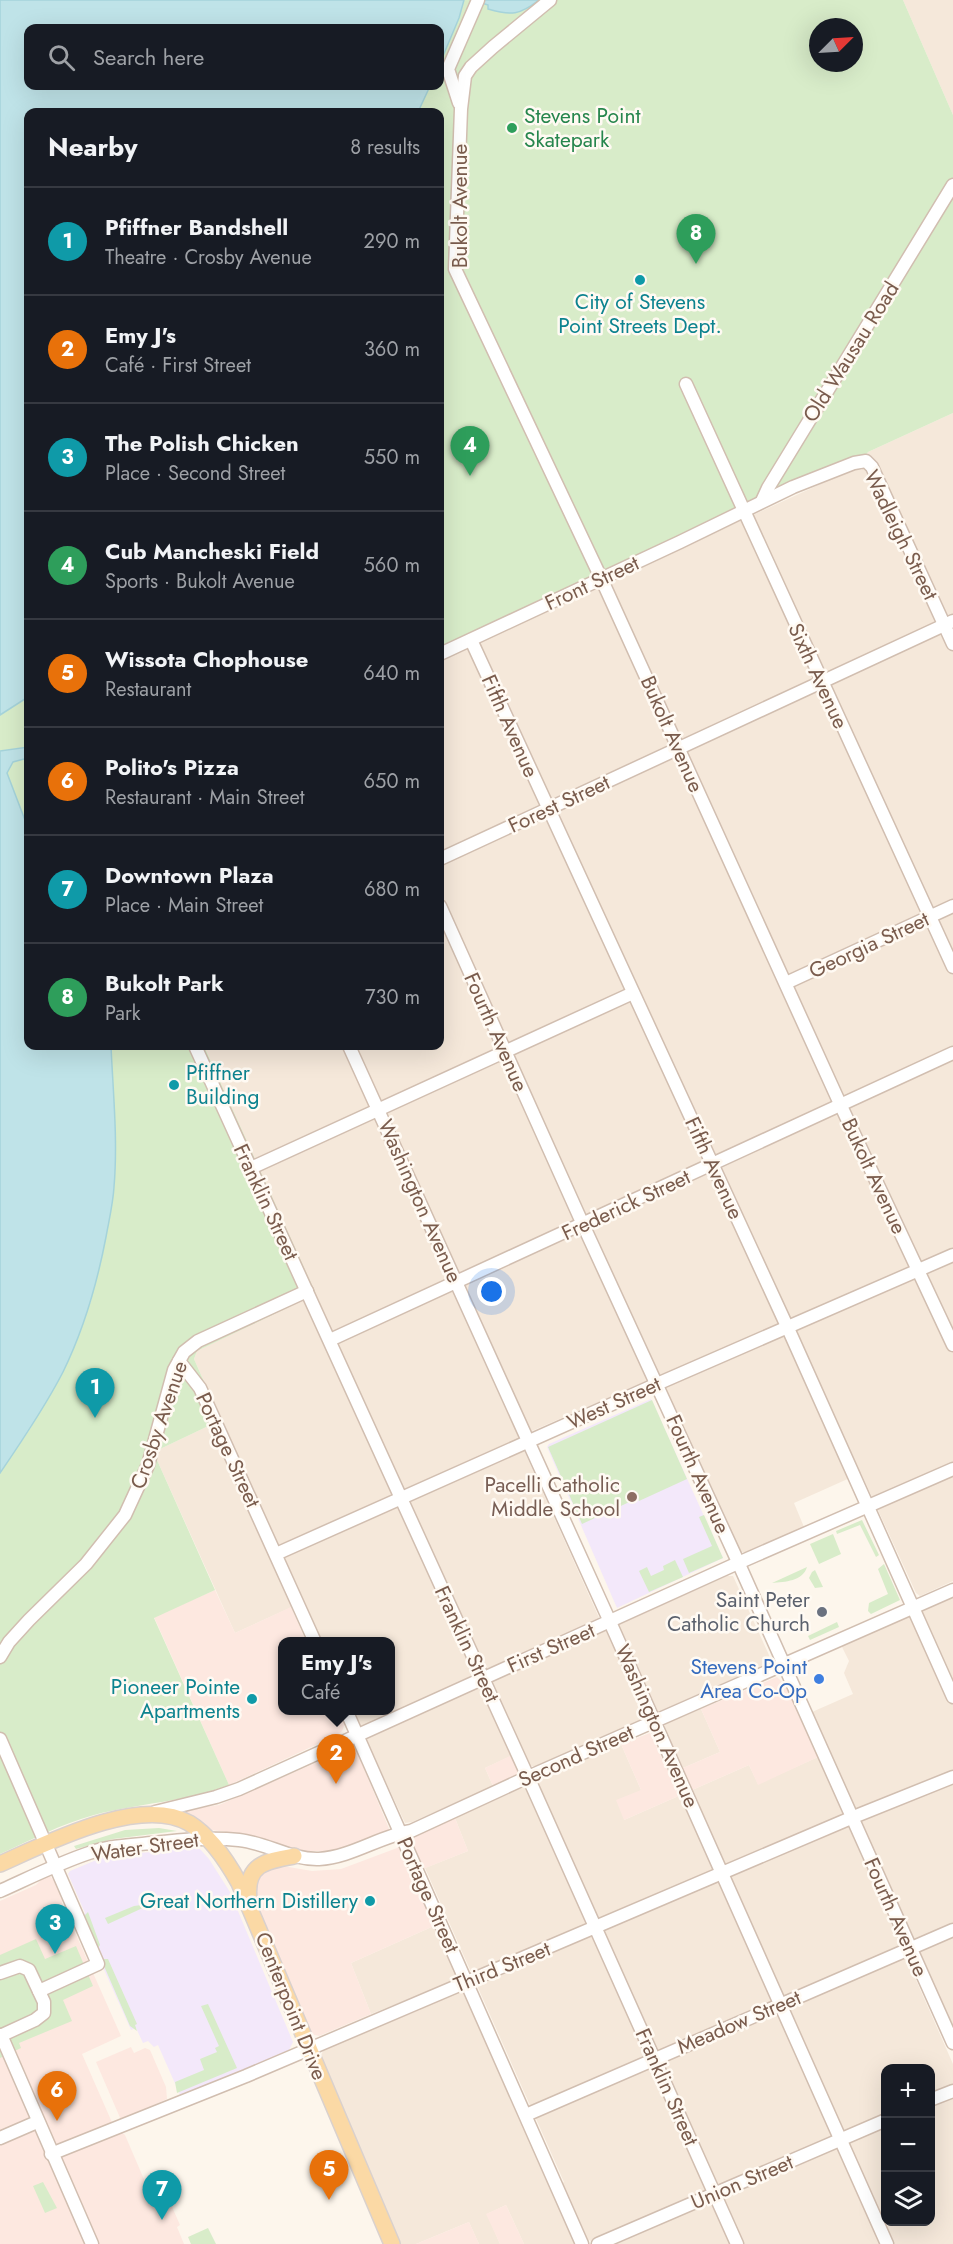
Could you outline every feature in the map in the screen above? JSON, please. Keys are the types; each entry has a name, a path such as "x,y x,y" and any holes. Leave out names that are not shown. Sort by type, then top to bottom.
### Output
{"main road":[{"name":"Centerpoint Drive","path":"145,1815 163,1815 182,1820 196,1828 232,1870 249,1905 392,2244"},
{"name":"Water Street","path":"0,1864 84,1828 145,1815"},
{"path":"249,1905 249,1879 256,1868 266,1862 294,1856"}],"street":[{"name":"Bukolt Avenue","path":"461,110 448,69 478,0"},
{"name":"Bukolt Avenue","path":"550,0 471,67 463,83 455,269 602,578 841,1106 953,1345"},
{"name":"Old Wausau Road","path":"762,501 953,185"},
{"name":"Sixth Avenue","path":"686,384 953,967"},
{"name":"Wadleigh Street","path":"762,501 841,467 866,461 874,471 949,623 953,644"},
{"path":"743,510 762,501"},
{"name":"Front Street","path":"444,652 680,542 743,510"},
{"path":"822,683 949,623"},
{"name":"Fifth Avenue","path":"471,640 788,1327 953,1697"},
{"name":"Forest Street","path":"444,857 822,683"},
{"name":"Georgia Street","path":"786,983 953,906"},
{"name":"Fourth Avenue","path":"444,915 953,2043"},
{"path":"251,1168 633,993"},
{"name":"Franklin Street","path":"197,1050 528,1777 737,2244"},
{"name":"Washington Avenue","path":"352,1050 610,1621 887,2244"},
{"name":"Frederick Street","path":"330,1340 456,1284 953,1053"},
{"name":"West Street","path":"276,1554 527,1441 953,1255"},
{"name":"Crosby Avenue","path":"0,1658 9,1642 86,1564 125,1515 148,1465 179,1361 184,1352 198,1341 307,1291"},
{"name":"Portage Street","path":"179,1361 200,1388 313,1637"},
{"name":"First Street","path":"145,1815 227,1794 356,1734 953,1469"},
{"name":"Second Street","path":"294,1856 321,1859 340,1856 412,1831 528,1777 953,1590"},
{"name":"Portage Street","path":"348,1715 582,2244"},
{"path":"0,1739 98,1964 39,1991"},
{"name":"Third Street","path":"51,2154 246,2076 851,1818 953,1777"},
{"name":"Water Street","path":"0,1891 56,1866 105,1849 207,1839 249,1841 294,1856"},
{"name":"Meadow Street","path":"526,2115 953,1930"},
{"path":"0,1972 14,1967 25,1967 33,1976 45,2008 40,2017 0,2036 92,2244"},
{"path":"935,2098 953,2091"},
{"path":"0,2138 38,2122"},
{"name":"Union Street","path":"598,2244 881,2122"}],"shaded area":[{"path":"903,0 953,0 953,115"},
{"path":"953,413 953,1581 920,1596 916,1593 861,1473 794,1503 804,1527 746,1552 739,1552 658,1376 518,1437 605,1631 727,1576 733,1576 770,1660 766,1664 537,1766 530,1766 522,1751 485,1768 493,1786 405,1823 355,1715 395,1715 395,1637 320,1637 303,1602 235,1633 157,1460 160,1449 221,1420 194,1359 197,1351 315,1293 206,1050 444,1050 444,657 851,470 862,470 868,452"},
{"name":"Pacelli Catholic Middle School","path":"651,1399 723,1558 617,1608 547,1447 549,1444"},
{"path":"215,1590 235,1633 291,1607 304,1637 278,1637 278,1715 340,1715 345,1724 342,1731 229,1785 154,1617"},
{"path":"953,1597 953,2029 812,1712 853,1694 844,1673 849,1661 841,1645"},
{"path":"777,1677 785,1685 818,1757 758,1785 749,1765 624,1820 616,1800 641,1790 621,1744 650,1733 669,1773 683,1768 720,1752 701,1709"},
{"path":"701,1709 720,1752 683,1768 665,1730 665,1724"},
{"path":"621,1744 641,1790 624,1820 749,1765 758,1784 818,1757 953,2064 953,2244 592,2244 590,2240 581,2244 524,2244 506,2205 487,2214 500,2244 479,2244 469,2222 416,2244 401,2244 323,2066 321,2056 323,2051 330,2046 420,2010 414,1997 371,2014 351,1963 436,1925 551,2187 564,2182 425,1868 468,1851 455,1818"},
{"path":"354,1749 390,1831 338,1851 299,1851 241,1834 205,1829 169,1813 219,1805 343,1751"},
{"path":"512,1755 519,1771 518,1774 493,1786 485,1768"},
{"path":"455,1818 468,1851 413,1873 436,1925 351,1963 371,2014 319,2036 311,2034 253,1898 260,1873 277,1865 312,1871 341,1869 413,1842 414,1836 421,1832"},
{"path":"200,1849 209,1859 230,1892 293,2042 289,2050 181,2097 158,2045 154,2047 148,2041 143,2043 136,2028 131,2030 80,1916 85,1913 68,1874 70,1871 106,1856"},
{"path":"50,1876 63,1896 62,1903 121,2036 82,2054 114,2127 125,2135 155,2205 169,2200 180,2225 177,2227 184,2244 0,2244 0,1901"},
{"path":"131,2047 134,2053 145,2048 150,2050 166,2087 167,2099 121,2120 96,2062"},
{"path":"506,2205 524,2244 500,2244 486,2214"},
{"path":"469,2222 479,2244 416,2244"}],"green space":[{"path":"464,0 483,0 529,7 539,0 903,0 953,115 953,413 868,452 865,456 846,460 444,645 444,108 420,108 428,90 444,90 444,54"},
{"path":"24,700 24,748 0,751 0,715"},
{"path":"24,759 24,818 7,773 13,762"},
{"path":"111,1050 206,1050 316,1294 197,1351 194,1359 221,1420 160,1449 157,1460 215,1590 154,1618 229,1785 179,1799 111,1811 82,1819 0,1854 0,1473 30,1429 62,1373 91,1301 114,1189 116,1159"},
{"path":"652,1400 687,1479 639,1501 638,1498 582,1524 548,1447"},
{"path":"704,1515 723,1558 689,1573 683,1559 712,1546 699,1517"},
{"path":"862,1520 879,1555 876,1557 860,1525 837,1534 836,1531"},
{"path":"833,1534 841,1554 819,1564 810,1544"},
{"path":"675,1560 683,1577 649,1592 639,1571 647,1567 651,1576 664,1570 663,1566"},
{"path":"884,1564 900,1600 871,1614 868,1611 869,1603 888,1594 878,1569"},
{"path":"807,1567 798,1578 772,1583"},
{"path":"815,1570 823,1587 815,1588 809,1578"},
{"path":"837,1622 839,1627 810,1640 808,1636"},
{"path":"159,1828 177,1831 113,1839 76,1849 74,1846 125,1830"},
{"path":"134,1906 147,1906 108,1924 105,1918"},
{"path":"88,1912 100,1945 97,1949 83,1917"},
{"path":"36,1939 45,1959 76,1946 93,1986 63,2000 72,2021 19,2043 21,2048 0,2058 0,1955"},
{"path":"101,1959 108,1959 137,2024 135,2025 137,2031 130,2026"},
{"path":"208,2004 237,2068 177,2093 175,2082 204,2070 200,2059 217,2052 215,2048 219,2046 201,2006"},
{"path":"43,2182 57,2208 45,2213 33,2186"},
{"path":"208,2228 216,2244 191,2244 188,2237"}],"water":[{"path":"0,0 464,0 444,54 444,24 24,24 24,90 428,90 420,108 24,108 24,700 0,715"},
{"path":"483,0 539,0 521,11 503,13 488,9 488,5 482,3"},
{"path":"24,748 24,759 13,762 7,773 24,818 24,1050 111,1050 116,1152 113,1200 89,1306 63,1372 49,1398 0,1473 0,751"}],"place":[{"name":"Stevens Point Skatepark","path":"512,128"},
{"name":"Bukolt Park","path":"696,264"},
{"name":"City of Stevens Point Streets Dept.","path":"640,280"},
{"name":"Cub Mancheski Field","path":"470,476"},
{"name":"Pfiffner Building","path":"174,1085"},
{"name":"Pfiffner Bandshell","path":"95,1418"},
{"name":"Pacelli Catholic Middle School","path":"632,1497"},
{"name":"Saint Peter Catholic Church","path":"822,1612"},
{"name":"Stevens Point Area Co-Op","path":"819,1679"},
{"name":"Pioneer Pointe Apartments","path":"252,1699"},
{"name":"Emy J's","path":"336,1784"},
{"name":"Great Northern Distillery","path":"370,1901"},
{"name":"The Polish Chicken","path":"55,1954"},
{"name":"Polito's Pizza","path":"57,2121"},
{"name":"Wissota Chophouse","path":"329,2200"},
{"name":"Downtown Plaza","path":"162,2220"}]}
